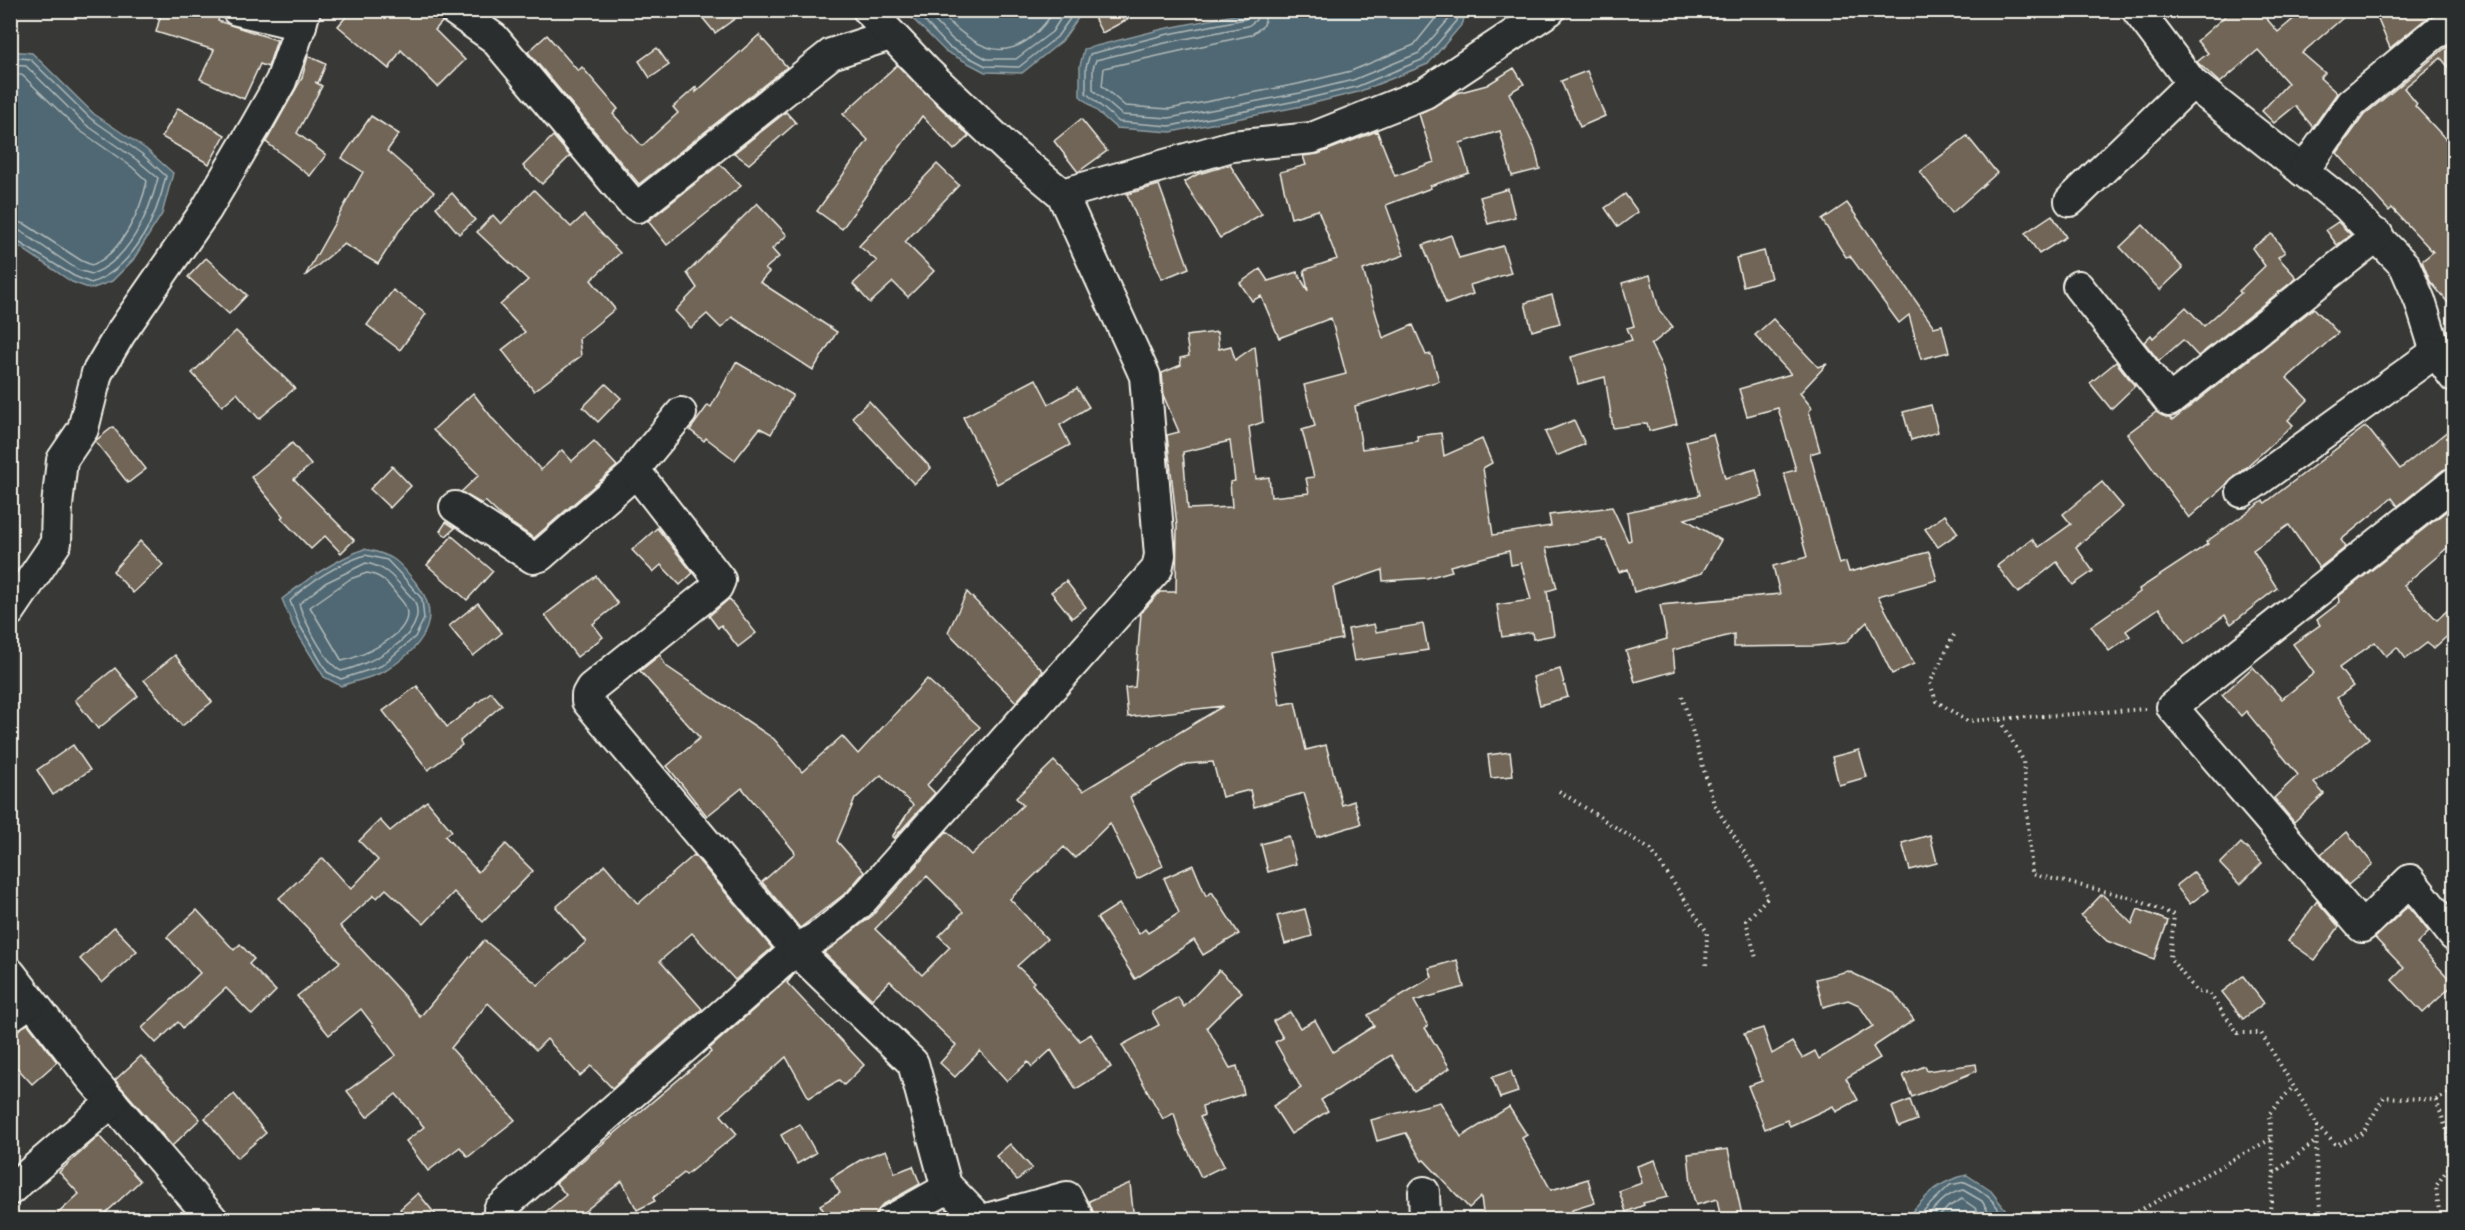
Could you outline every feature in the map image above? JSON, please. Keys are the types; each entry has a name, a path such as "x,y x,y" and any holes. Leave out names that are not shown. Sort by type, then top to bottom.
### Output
{"street":[{"path":"10,611 56,543 62,460 83,429 97,373 120,333 206,210 255,127 281,81 303,18 237,10"},
{"path":"454,10 494,38 622,192 638,207 831,54 890,35"},
{"path":"499,1210 796,950 824,933 859,904 1156,569 1160,555 1145,376 1062,194 1007,148 890,35 868,10"},
{"path":"1062,194 1232,146 1312,138 1425,93 1550,10"},
{"path":"2137,10 2192,83 2346,205 2405,266 2420,301 2436,352 2454,377"},
{"path":"2303,171 2351,103 2434,34 2454,24"},
{"path":"2070,201 2192,83"},
{"path":"2078,286 2169,401 2378,236"},
{"path":"2242,492 2436,352"},
{"path":"455,507 533,558 540,556 636,472 638,465 681,413"},
{"path":"636,472 720,580 717,587 591,688 587,701 796,950 913,1063 948,1188 982,1220 1067,1197 1079,1220"},
{"path":"2454,483 2172,707 2362,927 2410,880 2454,936"},
{"path":"10,973 21,1009 112,1102 211,1219"},
{"path":"10,1190 112,1102"},
{"path":"891,1220 948,1188"}],"path":[{"path":"1954,635 1930,683 1936,701 1967,721 2172,707"},
{"path":"1682,696 1714,804 1756,871 1768,897 1746,921 1756,958"},
{"path":"2001,719 2023,760 2032,874 2129,897 2174,915 2170,958 2197,992 2209,993 2238,1033 2261,1033 2317,1125 2336,1145 2363,1133 2384,1097 2436,1100 2454,1090"},
{"path":"1559,791 1651,850 1707,932 1706,968"},
{"path":"2269,1220 2274,1173 2269,1114 2293,1087"},
{"path":"2436,1100 2454,1150"},
{"path":"2317,1125 2321,1220"},
{"path":"2122,1220 2271,1139"},
{"path":"2274,1173 2316,1141"},
{"path":"2440,1220 2436,1186 2454,1161"}],"water":[{"path":"905,11 1083,11 1062,41 1022,73 985,72 945,51"},
{"path":"1255,11 1465,11 1463,23 1428,64 1358,92 1302,106 1171,132 1116,128 1080,96 1080,66 1084,49 1163,29"},
{"path":"11,51 32,53 94,114 146,149 173,173 162,214 133,260 112,281 91,289 72,282 11,241"},
{"path":"364,549 382,553 394,559 404,568 425,597 429,609 428,622 418,644 397,663 385,671 341,686 324,677 293,626 282,599 321,571"},
{"path":"1967,1175 1991,1191 2008,1213 2006,1219 1905,1219 1925,1197 1939,1186"}],"building":[{"path":"162,10 220,10 218,21 277,40 268,67 260,64 244,99 200,79 214,50 156,32"},
{"path":"352,10 437,10 442,22 435,30 465,60 438,87 401,50 389,69 338,26"},
{"path":"696,10 747,10 715,33"},
{"path":"1090,10 1145,10 1102,33"},
{"path":"2232,10 2259,10 2278,32 2304,10 2352,10 2302,53 2325,73 2320,78 2337,93 2313,127 2295,106 2274,123 2262,111 2288,83 2258,50 2220,83 2197,62 2208,53 2197,41"},
{"path":"2374,10 2442,10 2423,21 2390,48"},
{"path":"547,35 578,71 582,67 618,109 613,114 642,146 678,113 673,107 696,87 696,92 759,35 787,67 639,184 528,52"},
{"path":"2454,43 2454,74 2441,58 2404,88 2417,104 2415,106 2454,148 2454,310 2430,281 2422,261 2433,252 2392,208 2389,211 2337,153 2364,115"},
{"path":"657,48 669,65 650,78 639,61"},
{"path":"308,56 326,64 318,83 315,82 322,86 297,133 326,155 310,176 266,142 302,78"},
{"path":"897,65 969,136 954,150 922,116 842,229 817,211 868,140 843,114"},
{"path":"1514,68 1524,84 1509,93 1535,149 1540,169 1512,176 1500,131 1460,143 1469,173 1430,186 1431,188 1386,205 1404,255 1363,270 1383,338 1413,325 1426,355 1431,354 1439,381 1355,406 1362,449 1418,441 1417,436 1441,433 1444,456 1482,439 1492,463 1483,468 1493,535 1551,526 1549,515 1612,507 1628,541 1631,540 1627,512 1700,495 1686,441 1713,434 1725,478 1756,469 1763,497 1685,519 1721,540 1702,573 1634,592 1628,569 1619,572 1606,541 1602,539 1546,548 1557,588 1547,591 1554,635 1533,639 1532,632 1502,637 1497,605 1531,600 1521,563 1511,565 1509,551 1450,566 1452,571 1427,578 1383,581 1382,570 1333,587 1342,639 1271,652 1280,705 1295,702 1306,750 1326,745 1342,805 1354,801 1361,824 1317,837 1304,793 1254,807 1250,790 1222,797 1213,762 1186,764 1130,797 1163,866 1137,879 1110,823 1075,858 1064,847 1010,899 1047,939 1017,966 1034,982 1032,984 1080,1041 1091,1034 1111,1067 1076,1089 1051,1050 1032,1067 1028,1062 1007,1081 980,1051 955,1077 940,1063 956,1045 890,981 872,999 824,953 872,916 947,831 971,855 1023,805 1016,798 1054,761 1083,791 1223,706 1128,717 1125,688 1135,687 1141,613 1160,592 1176,592 1177,526 1167,435 1179,432 1164,397 1162,373 1181,365 1180,358 1189,356 1186,336 1217,332 1219,349 1231,346 1235,360 1255,346 1263,422 1249,427 1256,479 1269,477 1271,497 1309,493 1306,478 1314,477 1302,430 1315,426 1304,385 1346,374 1331,318 1279,338 1261,296 1252,301 1240,283 1260,269 1268,281 1297,272 1308,291 1304,270 1337,259 1318,210 1291,218 1280,172 1306,165 1303,156 1318,154 1377,131 1395,176 1434,162 1419,114 1457,93 1487,85","holes":["1230,441 1235,481 1230,482 1232,507 1188,509 1183,452","927,876 963,912 939,936 950,947 922,975 875,929"]},
{"path":"1587,71 1605,116 1580,127 1561,81"},
{"path":"178,108 225,135 209,164 162,137"},
{"path":"786,112 796,123 749,164 734,153"},
{"path":"371,116 399,134 387,151 434,192 399,231 378,264 344,244 305,276 363,172 342,158"},
{"path":"1081,119 1107,151 1078,172 1054,141"},
{"path":"553,136 570,156 542,184 523,166"},
{"path":"1967,136 1997,173 1952,213 1920,172"},
{"path":"720,164 741,186 667,245 648,221"},
{"path":"937,164 959,185 905,242 934,271 908,297 893,282 870,303 853,284 877,261 859,246"},
{"path":"1230,165 1262,214 1220,238 1184,182 1198,174"},
{"path":"1159,185 1189,268 1162,279 1127,194"},
{"path":"1508,189 1515,217 1488,224 1480,197"},
{"path":"534,190 571,227 584,215 620,253 591,280 615,309 579,339 581,356 534,391 502,350 525,332 500,305 528,280 477,232 493,215 501,224"},
{"path":"452,193 475,220 459,234 436,207"},
{"path":"1625,194 1638,212 1618,227 1605,208"},
{"path":"757,203 787,235 772,249 779,257 765,269 769,272 760,282 837,332 813,370 732,317 721,328 707,314 691,328 675,311 697,288 687,273"},
{"path":"1847,203 1934,327 1942,325 1949,352 1921,359 1909,315 1899,323 1850,256 1846,257 1822,220"},
{"path":"2052,215 2066,237 2039,254 2025,233"},
{"path":"2338,222 2351,235 2337,245 2326,230"},
{"path":"2143,225 2183,268 2160,290 2120,247"},
{"path":"2272,234 2285,252 2278,257 2297,278 2198,356 2183,340 2159,361 2144,342 2151,335 2153,338 2186,307 2204,326 2241,293 2239,291 2265,266 2252,248"},
{"path":"1451,235 1459,258 1503,246 1511,273 1470,285 1473,294 1446,304 1423,245"},
{"path":"1764,251 1771,278 1743,286 1736,258"},
{"path":"206,258 247,295 229,314 188,277"},
{"path":"1650,275 1659,310 1673,327 1651,345 1662,367 1677,424 1649,431 1647,423 1613,428 1605,377 1578,384 1571,357 1632,340 1627,328 1634,326 1622,283"},
{"path":"393,290 426,314 400,350 367,325"},
{"path":"1552,295 1560,323 1532,331 1525,303"},
{"path":"2314,308 2338,333 2287,378 2308,400 2288,420 2293,425 2189,518 2127,434 2156,412 2173,420"},
{"path":"1773,319 1818,367 1827,364 1800,393 1812,408 1809,411 1820,451 1810,454 1839,564 1846,562 1849,572 1929,552 1937,580 1878,596 1914,664 1892,674 1867,622 1845,643 1815,646 1734,647 1734,634 1673,650 1675,671 1635,682 1626,651 1667,639 1660,605 1780,594 1773,566 1807,557 1784,473 1796,470 1778,408 1747,416 1739,389 1791,374 1755,335"},
{"path":"236,331 295,388 259,419 237,393 222,406 192,373"},
{"path":"736,362 793,395 771,434 760,428 735,460 706,438 704,441 690,430 708,405 711,407"},
{"path":"2116,362 2135,386 2111,409 2090,383"},
{"path":"1036,379 1049,404 1077,388 1089,407 1060,425 1070,445 997,484 963,417"},
{"path":"606,384 621,398 598,422 583,407"},
{"path":"473,393 493,419 541,470 562,450 572,461 594,441 617,466 534,538 501,516 485,501 482,504 461,492 479,475 433,430"},
{"path":"869,401 931,468 914,484 852,417"},
{"path":"1931,405 1938,432 1911,440 1903,412"},
{"path":"1574,420 1585,444 1556,456 1545,432"},
{"path":"2366,426 2400,469 2454,426 2454,466 2443,470 2398,506 2392,498 2341,540 2346,547 2319,568 2289,525 2253,550 2277,588 2231,624 2225,615 2185,644 2159,608 2126,631 2130,636 2109,651 2091,626 2140,592 2139,589 2208,544 2206,542 2263,501 2265,503"},
{"path":"113,427 146,469 128,483 95,441"},
{"path":"292,443 311,465 294,479 354,540 341,553 325,536 311,549 281,518 283,516 251,477"},
{"path":"392,466 411,486 390,508 370,489"},
{"path":"2102,482 2123,507 2076,547 2093,571 2073,585 2057,562 2018,593 1997,566 2032,539 2039,547 2071,524 2063,514"},
{"path":"2454,505 2454,542 2404,585 2437,620 2454,604 2454,630 2433,649 2427,643 2406,659 2397,647 2386,656 2375,642 2339,668 2353,686 2337,698 2369,738 2314,783 2324,794 2294,822 2274,798 2298,775 2246,711 2241,716 2222,695 2253,667 2282,699 2314,673 2293,644 2320,625 2317,620 2340,602 2339,596"},
{"path":"1945,515 1958,533 1938,547 1925,529"},
{"path":"446,522 455,528 446,536 440,531"},
{"path":"657,528 693,573 680,585 661,565 653,572 632,550"},
{"path":"452,536 493,571 467,600 427,565"},
{"path":"140,541 163,565 133,593 113,571"},
{"path":"596,576 618,604 593,624 603,637 577,657 545,615"},
{"path":"1066,581 1086,607 1072,618 1051,592"},
{"path":"967,592 1043,671 1016,702 948,632"},
{"path":"729,599 756,633 738,647 721,625 718,628 709,616"},
{"path":"478,603 502,633 473,656 449,626"},
{"path":"1374,624 1376,632 1423,624 1428,650 1354,661 1348,629"},
{"path":"175,655 212,702 182,726 144,680"},
{"path":"660,655 666,666 774,739 802,772 842,736 858,754 927,679 980,727 927,785 935,793 894,838 892,837 913,805 881,775 855,799 837,841 864,872 847,892 800,928 762,882 795,853 794,851 742,788 707,816 667,766 700,738 640,671"},
{"path":"115,668 138,696 98,729 75,700"},
{"path":"1560,669 1568,697 1540,705 1533,677"},
{"path":"417,686 447,727 491,692 502,705 460,741 462,745 428,770 383,711"},
{"path":"73,745 90,770 53,795 37,770"},
{"path":"1859,750 1867,777 1839,785 1832,757"},
{"path":"1510,752 1513,776 1491,778 1488,755"},
{"path":"427,801 452,831 445,836 478,872 506,844 533,871 483,922 454,892 424,924 386,889 377,898 374,895 340,926 405,997 420,1017 484,940 538,985 586,942 556,907 605,865 638,904 694,855 772,948 735,980 692,933 660,961 702,1009 612,1088 591,1066 580,1076 547,1039 536,1050 488,1003 451,1048 515,1120 468,1157 460,1147 428,1171 406,1141 424,1127 396,1094 367,1117 347,1091 396,1055 361,1009 329,1035 297,996 340,962 279,898 323,858 351,889 378,860 359,841 380,820 390,831"},
{"path":"2347,832 2373,864 2348,885 2321,854"},
{"path":"1930,835 1937,863 1910,870 1902,843"},
{"path":"1289,836 1296,864 1268,872 1261,844"},
{"path":"2241,843 2262,863 2240,885 2220,864"},
{"path":"1193,865 1206,896 1212,892 1239,934 1203,955 1194,940 1135,979 1097,918 1119,904 1139,934 1145,929 1148,933 1179,913 1164,878"},
{"path":"2194,872 2208,890 2190,904 2176,886"},
{"path":"2102,894 2132,924 2138,909 2168,921 2154,959 2107,941 2081,916"},
{"path":"2317,901 2339,927 2315,960 2288,941"},
{"path":"2408,906 2429,932 2417,944 2454,984 2423,1013 2392,980 2404,968 2375,938"},
{"path":"1305,909 1312,936 1285,944 1277,916"},
{"path":"197,910 234,950 240,944 254,959 249,964 276,991 252,1015 226,988 183,1028 178,1022 156,1043 142,1028 200,973 167,937"},
{"path":"114,927 137,951 102,983 80,959"},
{"path":"1457,960 1464,987 1414,1001 1428,1026 1425,1028 1450,1068 1414,1091 1391,1055 1321,1100 1328,1111 1291,1134 1273,1106 1301,1088 1275,1042 1283,1038 1273,1021 1290,1012 1300,1028 1315,1020 1333,1052 1374,1026 1368,1015 1432,977 1429,968"},
{"path":"1219,970 1242,992 1207,1027 1230,1068 1237,1066 1244,1094 1202,1106 1204,1115 1200,1117 1224,1166 1201,1177 1180,1134 1174,1113 1163,1119 1122,1045 1159,1025 1152,1012 1178,997 1184,1007"},
{"path":"1848,971 1894,993 1914,1020 1873,1047 1880,1058 1846,1078 1858,1100 1836,1112 1833,1106 1790,1126 1787,1120 1765,1129 1748,1086 1762,1081 1744,1034 1763,1028 1772,1054 1792,1042 1802,1058 1815,1051 1819,1059 1873,1026 1859,1005 1848,1000 1823,1007 1816,979"},
{"path":"795,973 787,983 864,1065 844,1085 839,1080 809,1098 786,1057 721,1115 737,1134 653,1198 655,1201 637,1210 622,1181 574,1220 536,1220 566,1195 556,1183 711,1052 709,1049"},
{"path":"2243,976 2264,1003 2243,1019 2222,992"},
{"path":"28,1024 57,1062 32,1084 10,1060 10,1033"},
{"path":"141,1056 200,1119 172,1146 115,1080"},
{"path":"1976,1064 1977,1071 1912,1097 1903,1075 1925,1066 1927,1071"},
{"path":"1511,1071 1518,1092 1500,1098 1492,1077"},
{"path":"234,1094 266,1133 237,1158 205,1118"},
{"path":"1910,1100 1917,1120 1899,1127 1892,1107"},
{"path":"1440,1102 1461,1137 1509,1107 1527,1135 1522,1138 1551,1190 1588,1179 1595,1203 1572,1210 1575,1220 1484,1220 1481,1197 1469,1208 1424,1160 1422,1161 1406,1133 1377,1141 1371,1120"},
{"path":"800,1124 816,1153 797,1164 781,1135"},
{"path":"99,1136 140,1181 98,1220 51,1220 79,1194 59,1172"},
{"path":"1010,1144 1032,1168 1017,1180 996,1156"},
{"path":"1728,1149 1743,1220 1721,1220 1717,1199 1696,1205 1692,1192 1688,1154"},
{"path":"886,1150 895,1173 913,1166 920,1184 882,1205 874,1220 829,1220 820,1205 840,1193 831,1178 862,1159"},
{"path":"1655,1160 1668,1197 1643,1203 1644,1205 1626,1212 1619,1191 1642,1183 1637,1166"},
{"path":"1130,1183 1134,1220 1096,1220 1089,1201"},
{"path":"418,1193 440,1220 409,1220 400,1209"}]}
